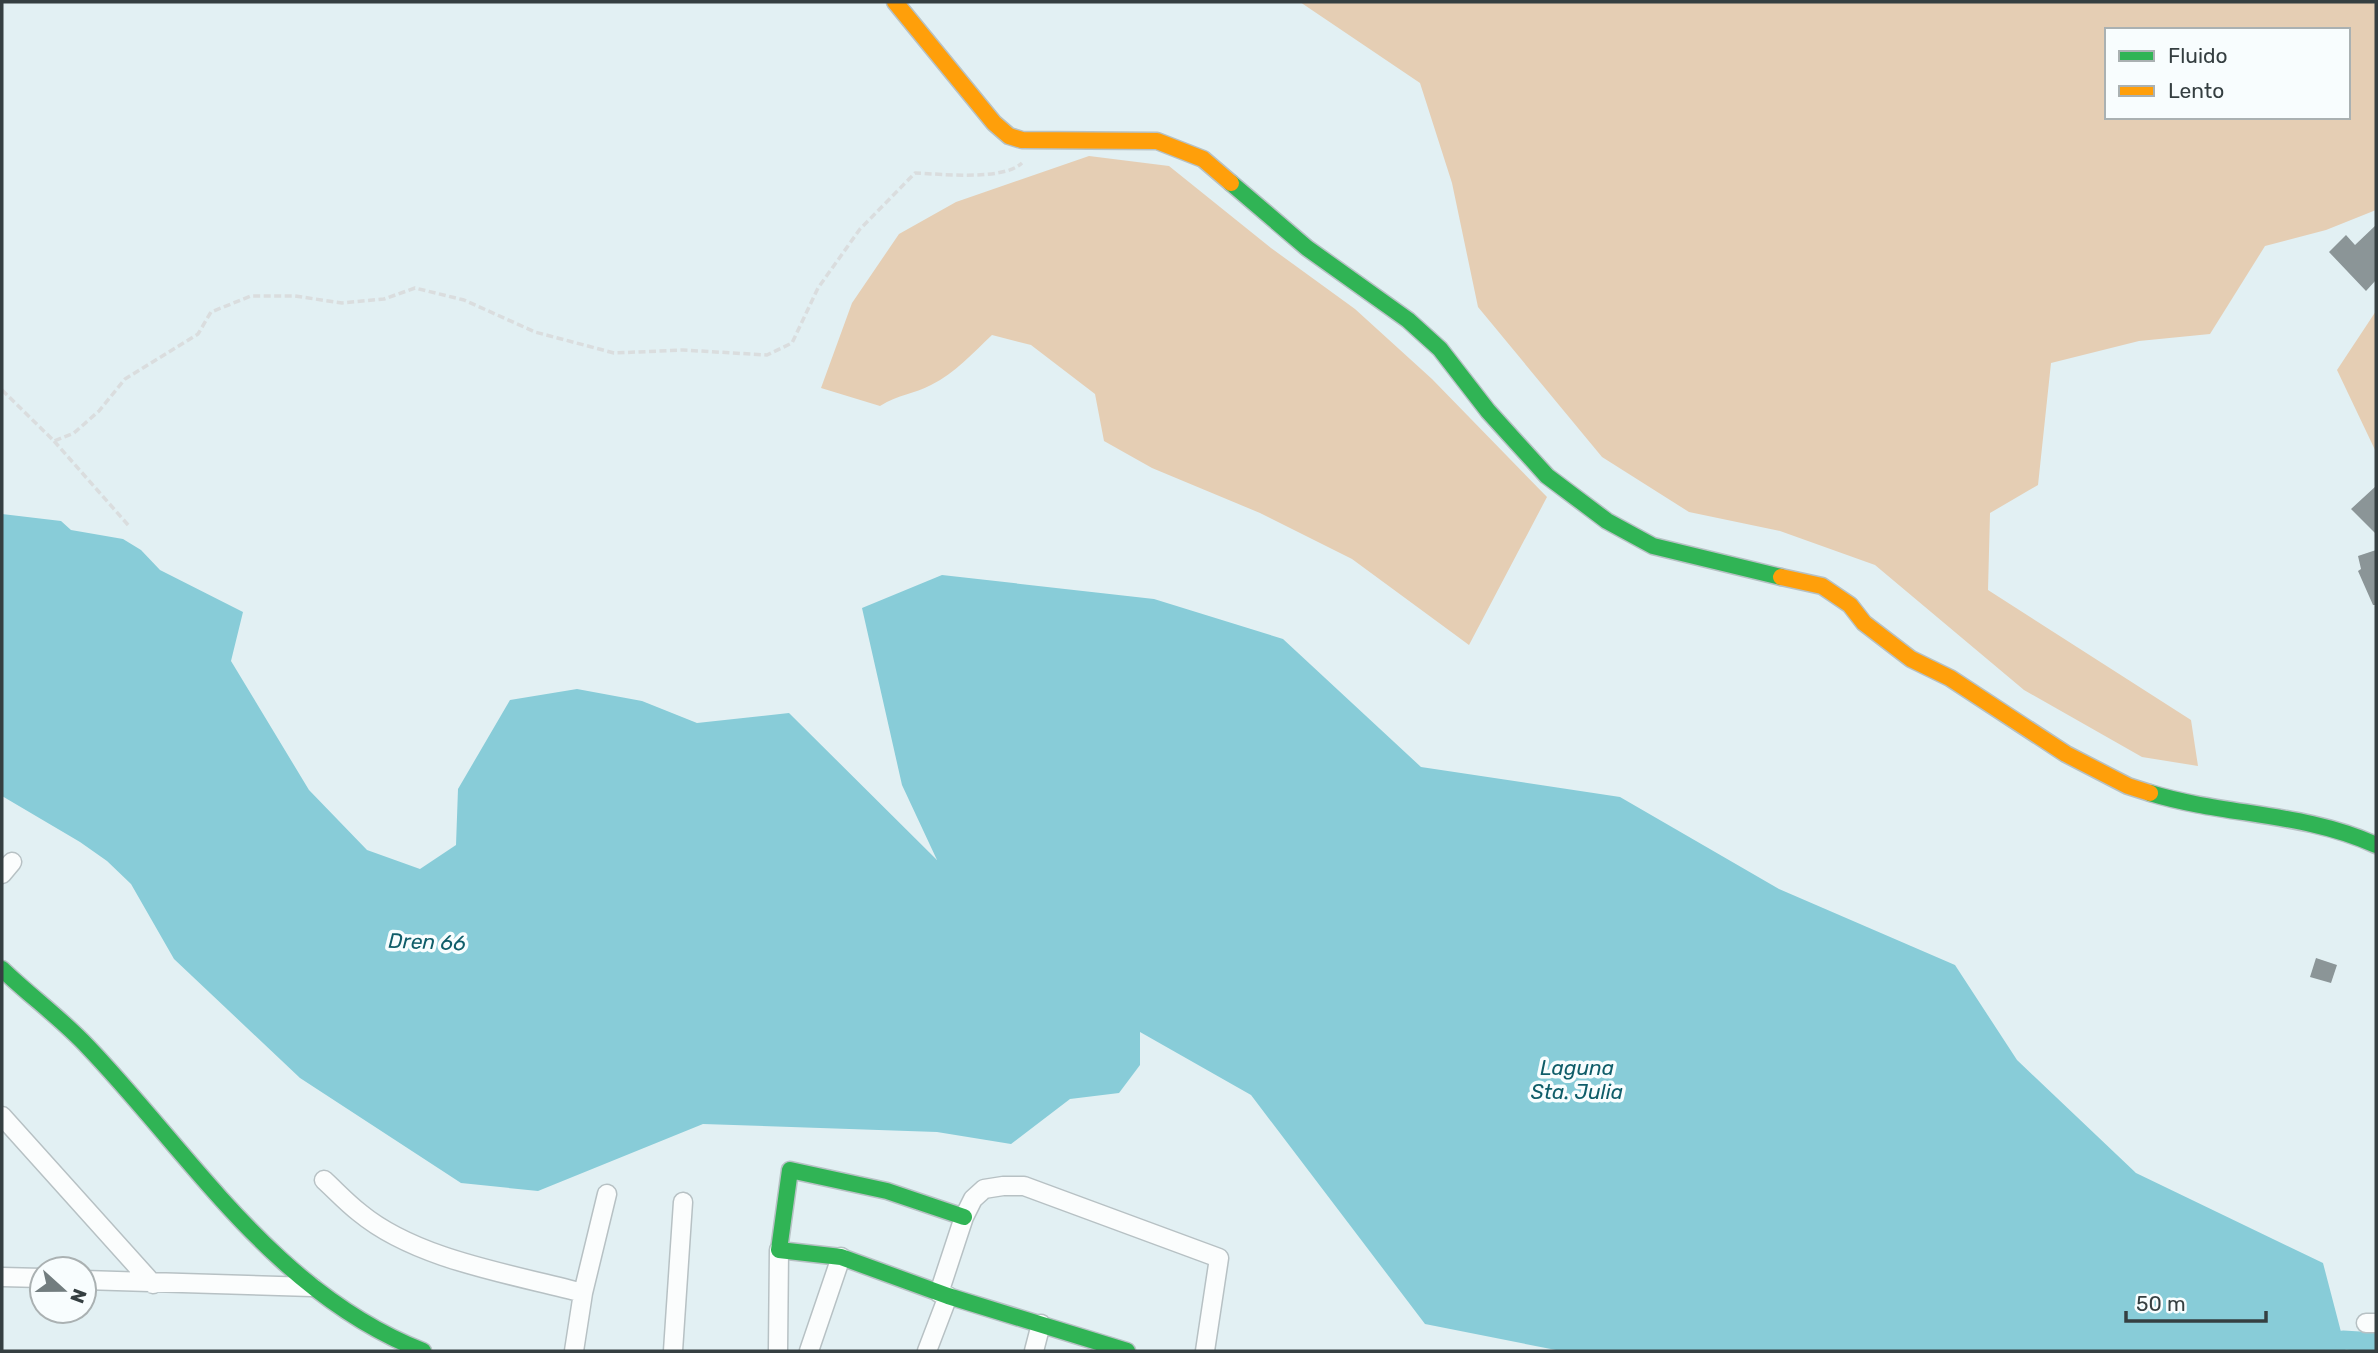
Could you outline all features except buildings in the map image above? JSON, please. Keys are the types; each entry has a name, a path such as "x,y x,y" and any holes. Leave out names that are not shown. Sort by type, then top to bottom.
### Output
{"street":[{"path":"895,2 994,123 1009,136 1044,142 1157,141 1203,159 1307,248 1408,320 1440,349 1488,411 1547,476 1607,521 1653,546 1748,571 1822,586 1850,605 1864,623 1912,659 1950,678 2066,754 2128,786 2180,802 2305,820 2347,832 2376,845"},
{"path":"2,969 97,1057 172,1147 249,1229 312,1287 367,1322 423,1351"},
{"path":"2,1116 153,1284"},
{"path":"778,1351 779,1250 790,1170 887,1191 964,1217"},
{"path":"324,1180 360,1214 405,1240 473,1264 583,1293"},
{"path":"928,1351 964,1217 973,1199 985,1189 1024,1186 1219,1258 1205,1351"},
{"path":"574,1351 583,1293 607,1194"},
{"path":"673,1351 684,1202"},
{"path":"779,1250 841,1257 943,1295 1127,1351"},
{"path":"809,1351 841,1257"},
{"path":"5,1273 28,1276"},
{"path":"98,1281 312,1287"},
{"path":"1034,1351 1041,1324"}],"path":[{"path":"54,441 74,433 99,411 125,379 198,334 211,312 251,296 295,296 342,303 384,299 415,288 464,300 535,332 614,353 683,350 767,355 792,343 818,288 860,229 915,173 968,176 1016,169 1044,142"},
{"path":"2,390 54,441 129,526"}],"shaded area":[{"path":"1300,2 2376,2 2376,210 2326,230 2265,246 2210,334 2139,341 2051,363 2038,485 1990,513 1988,590 2191,720 2198,766 2142,757 2024,690 1875,565 1780,531 1689,512 1602,457 1478,307 1452,183 1420,83"},
{"path":"1089,156 1169,166 1271,248 1355,309 1432,379 1547,497 1469,645 1352,559 1260,513 1152,468 1104,441 1095,394 1031,345 992,335 948,375 925,388 880,406 821,388 852,303 899,234 956,202"},
{"path":"2376,311 2376,452 2337,370"}],"water":[{"name":"Laguna Sta. Julia","path":"2,514 61,521 71,530 123,539 141,550 160,570 243,612 231,661 309,790 367,850 420,869 456,845 458,789 510,700 577,689 642,701 697,723 789,713 937,860 902,785 862,608 942,575 1154,599 1283,639 1421,767 1620,797 1779,889 1955,965 2017,1060 2136,1173 2323,1263 2346,1351 1561,1351 1425,1324 1251,1095 1140,1032 1140,1065 1119,1093 1070,1099 1011,1144 937,1132 703,1124 538,1191 461,1183 300,1078 174,959 131,884 107,861 2,796"}],"waterway":[{"path":"2343,1340 2376,1342"}],"traffic: fast":[{"path":"1231,183 1307,248 1408,320 1440,349 1488,411 1547,476 1607,521 1653,546 1781,577"},
{"path":"2150,793 2321,826 2376,845"},
{"path":"2,969 88,1047 239,1218 280,1259 323,1295 371,1326 423,1351"},
{"path":"964,1217 887,1191 790,1170 779,1250 841,1257 948,1296 1127,1351"}],"traffic: slow":[{"path":"895,2 994,123 1009,136 1022,140 1157,141 1203,159 1231,183"},
{"path":"1781,577 1822,586 1850,605 1864,623 1911,659 1950,678 2066,754 2128,786 2150,793"}],"water label":[{"name":"Dren 66","path":"427,942"}]}
